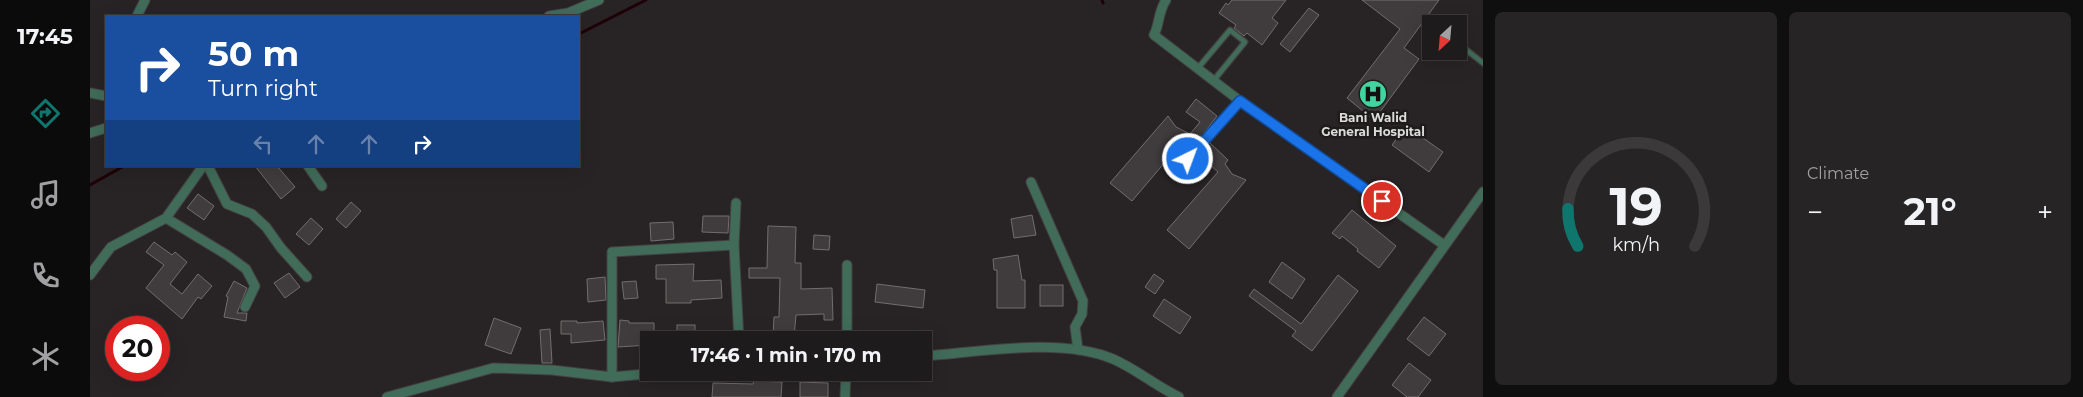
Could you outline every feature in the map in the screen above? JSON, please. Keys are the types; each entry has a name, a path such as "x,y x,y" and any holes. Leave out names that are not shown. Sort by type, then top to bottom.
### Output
{"street":[{"path":"138,15 145,0"},
{"path":"555,15 568,13 599,0"},
{"path":"1166,0 1160,10 1159,24 1154,35 1240,101 1444,245"},
{"path":"90,92 105,96"},
{"path":"90,133 105,128"},
{"path":"90,275 111,248 166,218 203,167"},
{"path":"208,167 227,204 252,214 266,227 281,248 307,277"},
{"path":"309,167 322,186"},
{"path":"1031,182 1083,302 1082,314 1075,327 1078,350"},
{"path":"1337,397 1483,192"},
{"path":"736,203 734,245 739,331"},
{"path":"166,218 246,269 255,286 245,307"},
{"path":"612,377 612,252 734,245"},
{"path":"847,331 848,265"},
{"path":"932,355 1028,348 1078,350 1114,359 1179,397"},
{"path":"387,397 408,394 493,368 552,370 612,377 640,374"},
{"path":"845,397 846,381"}],"lane":[{"path":"1198,68 1230,30 1245,42 1214,80"},
{"path":"1468,51 1483,63"},
{"path":"1188,159 1240,101"}],"building":[{"path":"1232,0 1286,0 1272,18 1278,23 1262,45 1247,33 1244,36 1234,28 1236,25 1219,13 1226,3 1228,5"},
{"path":"1362,0 1439,0 1428,15 1422,15 1422,23 1404,48 1419,59 1374,120 1347,98 1400,29"},
{"path":"1309,8 1319,15 1290,52 1280,44"},
{"path":"1196,99 1217,116 1192,149 1183,141 1132,201 1110,183 1168,116 1176,127 1190,134 1200,122 1186,112"},
{"path":"1406,126 1443,152 1429,172 1392,145"},
{"path":"1209,142 1228,160 1225,164 1232,174 1246,180 1189,249 1167,230 1218,172 1198,154"},
{"path":"256,167 278,167 295,187 281,199"},
{"path":"198,194 214,206 204,220 187,208"},
{"path":"351,202 361,211 346,228 336,219"},
{"path":"1352,210 1396,246 1379,268 1357,251 1358,249 1342,236 1340,239 1332,233"},
{"path":"1032,215 1036,235 1014,238 1011,219"},
{"path":"703,216 729,216 728,233 702,232"},
{"path":"311,218 323,229 309,245 296,234"},
{"path":"673,222 674,239 651,241 650,223"},
{"path":"768,226 796,227 795,263 801,263 801,289 832,288 833,320 824,320 824,314 796,315 795,331 773,331 774,317 779,317 780,278 749,278 749,268 767,268"},
{"path":"814,235 830,236 829,250 813,249"},
{"path":"154,242 172,255 175,252 187,262 170,284 182,294 198,274 212,286 201,299 198,297 182,319 146,288 164,265 146,252"},
{"path":"1018,255 1022,280 1025,280 1025,308 997,308 997,270 994,270 993,259"},
{"path":"1282,262 1305,279 1292,299 1269,282"},
{"path":"694,264 693,281 721,280 722,298 691,300 691,303 666,303 666,279 656,279 656,265"},
{"path":"289,273 300,287 285,298 274,283"},
{"path":"1154,274 1164,281 1155,294 1145,287"},
{"path":"1338,275 1358,291 1312,351 1292,336 1296,331 1249,296 1254,289 1301,324"},
{"path":"605,277 606,300 588,302 587,279"},
{"path":"234,281 247,288 237,313 247,313 246,321 224,317 228,297 226,296"},
{"path":"636,281 638,298 624,299 622,282"},
{"path":"877,284 925,290 923,308 875,302"},
{"path":"1040,285 1063,285 1063,306 1040,306"},
{"path":"1164,299 1191,317 1180,334 1153,316"},
{"path":"1424,317 1446,334 1429,356 1407,339"},
{"path":"494,318 521,328 511,354 485,345"},
{"path":"620,320 629,321 629,323 654,323 654,331 640,331 640,346 618,347"},
{"path":"561,321 577,321 577,323 603,321 605,340 571,343 571,334 561,334"},
{"path":"677,325 695,325 695,331 677,331"},
{"path":"550,329 552,363 542,363 540,330"},
{"path":"1409,363 1431,380 1418,397 1407,397 1392,385"},
{"path":"754,381 782,382 781,397 712,397 713,383 753,384"},
{"path":"800,382 828,383 828,397 800,397"}],"waterway":[{"path":"580,33 646,0"},
{"path":"90,185 122,167"}],"place":[{"name":"Bani Walid General Hospital","path":"1373,94"}],"route":[{"path":"1188,159 1240,101 1382,201"}]}
